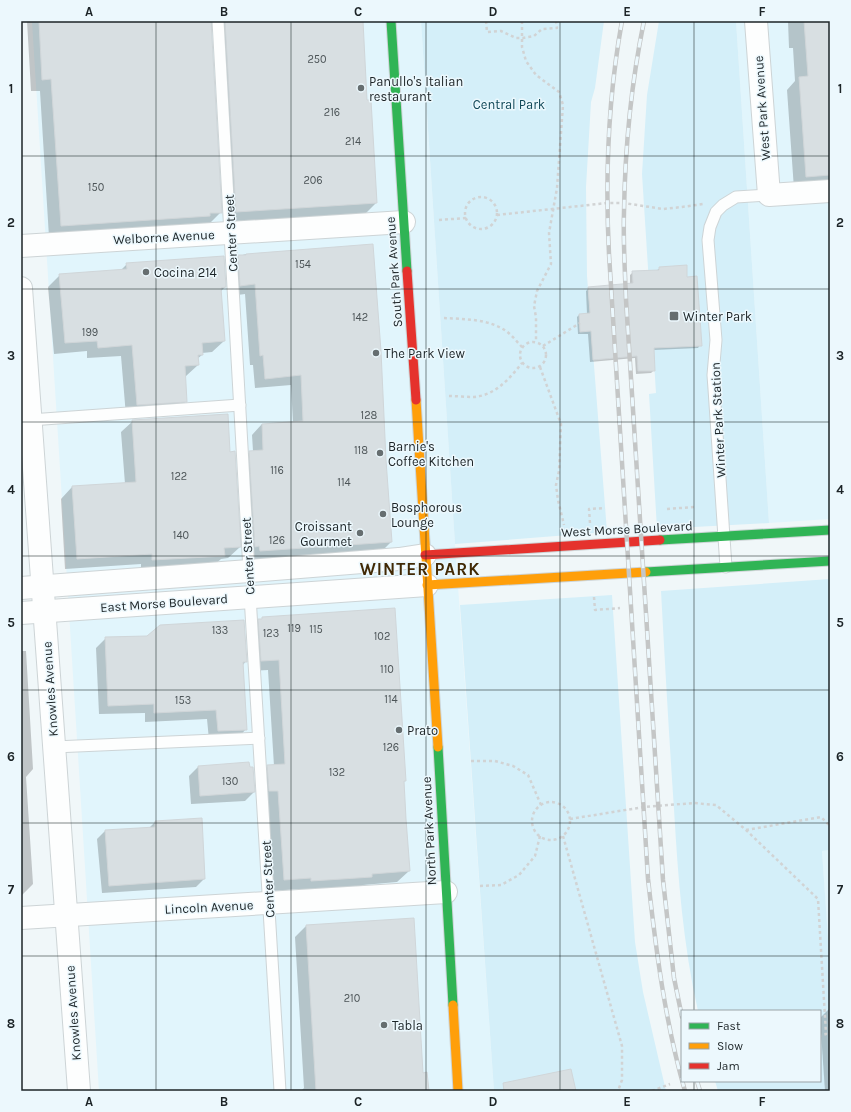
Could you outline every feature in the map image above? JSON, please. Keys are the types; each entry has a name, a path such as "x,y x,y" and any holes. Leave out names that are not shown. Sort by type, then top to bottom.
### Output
{"street":[{"name":"South Park Avenue","path":"392,21 426,570"},
{"name":"West Park Avenue","path":"756,21 769,195"},
{"path":"769,195 830,190"},
{"name":"Welborne Avenue","path":"21,246 404,222"},
{"name":"Knowles Avenue","path":"21,288 30,420 31,587 44,612 79,1091"},
{"name":"West Morse Boulevard","path":"426,570 724,536 795,536 830,530"},
{"name":"East Morse Boulevard","path":"31,587 400,559 426,570"},
{"path":"426,570 726,567 797,559 830,561"},
{"name":"East Morse Boulevard","path":"21,613 250,596 426,570"},
{"name":"North Park Avenue","path":"426,570 458,1091"},
{"name":"Center Street","path":"249,571 250,596"},
{"name":"Lincoln Avenue","path":"21,918 270,904 446,892"}],"lane":[{"name":"Center Street","path":"218,21 249,571"},
{"name":"Winter Park Station","path":"726,567 714,382 716,340 708,240 710,227 716,212 723,205 736,197 769,195"},
{"path":"30,420 240,405"},
{"name":"Center Street","path":"250,596 270,904 280,1091"},
{"path":"54,747 259,738"}],"path":[{"path":"486,21 487,32 501,31 516,38 534,36 542,29 557,28 556,21"},
{"path":"522,21 522,47 526,61 536,75 559,92 563,105 557,188 549,233 551,264 538,291 534,306 536,317 536,342"},
{"path":"477,198 487,198 495,205 497,215 492,225 483,229 473,227 466,218 466,208 468,203 477,198"},
{"path":"497,215 607,203 624,203 663,209 682,208 710,203"},
{"path":"439,220 466,218"},
{"path":"444,318 478,320 492,325 506,331 522,347"},
{"path":"543,346 580,322"},
{"path":"528,342 536,342 546,349 545,361 540,367 528,368 522,363 520,354 522,347 528,342"},
{"path":"449,396 476,397 493,392 512,376 522,363"},
{"path":"540,367 561,424 556,485 565,532"},
{"path":"667,509 694,507"},
{"path":"590,530 589,509 605,508"},
{"path":"594,593 595,610 620,608"},
{"path":"471,761 495,761 513,766 528,775 542,805"},
{"path":"550,802 561,805 565,808 570,819 569,825 563,836 552,840 540,836 533,826 532,820 534,814 542,805 550,802"},
{"path":"570,819 644,807 694,803 716,805 746,830 818,899 826,1034 821,1036"},
{"path":"746,830 821,818 830,826"},
{"path":"480,886 501,885 519,875 535,856 540,836"},
{"path":"563,836 622,1046 622,1080 618,1091"},
{"path":"652,1091 670,1084"}],"shaded area":[{"path":"32,21 421,21 455,544 494,1091 99,1091"},
{"path":"736,21 830,21 830,519 769,523"},
{"path":"830,850 830,974 822,851"}],"green space":[{"name":"Central Park","path":"421,21 604,21 595,88 591,102 586,187 587,276 607,532 455,544"},
{"path":"659,21 736,21 769,523 657,529 649,394 656,393 642,174 647,95"},
{"path":"830,579 830,850 822,851 830,967 830,1091 718,1091 715,1082 821,1082 821,1010 698,1010 688,961 679,886 661,591"},
{"path":"612,595 635,942 643,992 666,1091 494,1091 460,605"}],"building":[{"path":"39,21 211,21 222,213 210,213 210,216 61,226 51,79 42,80"},
{"path":"225,21 363,21 367,100 371,100 377,203 236,212"},
{"path":"804,21 830,21 830,175 806,177 799,77 808,76"},
{"path":"373,244 392,542 260,551 259,546 255,547 249,451 263,450 262,424 303,421 301,375 265,379 263,355 260,356 255,284 240,286 238,255"},
{"path":"224,256 226,287 221,288 225,341 202,343 203,355 198,355 199,365 185,366 187,402 137,405 132,345 98,348 97,341 65,343 59,274 127,269 126,263"},
{"path":"687,265 687,277 697,276 702,346 654,348 655,371 638,371 637,356 593,360 591,331 580,332 579,314 590,313 588,287 633,283 632,271 659,270 659,267"},
{"path":"228,414 230,452 235,451 241,547 224,548 225,556 152,560 152,554 77,559 72,486 136,482 132,420"},
{"path":"395,608 410,871 372,874 372,877 311,881 311,878 284,880 278,791 269,791 267,765 285,764 279,660 261,661 258,619 262,619 262,617"},
{"path":"244,620 247,662 243,662 247,730 218,731 216,710 154,713 154,704 108,706 105,637 147,636 160,625"},
{"path":"249,762 250,767 253,767 255,792 200,796 198,766"},
{"path":"202,818 205,879 109,886 105,830 155,827 155,821"},
{"path":"414,918 423,1073 427,1072 429,1091 316,1091 306,925"},
{"path":"571,1069 576,1091 504,1091 503,1083"}],"railway":[{"path":"622,21 617,50 609,137 607,196 609,254 648,879 658,959 672,1039 681,1076"},
{"path":"644,21 632,92 627,140 624,223 626,300 663,880 674,978 681,1012"},
{"path":"683,1082 685,1091"},
{"path":"697,1082 700,1091"}],"traffic: fast":[{"path":"391,21 407,271"},
{"path":"660,540 830,530"},
{"path":"646,572 830,561"},
{"path":"438,747 453,1005"}],"traffic: slow":[{"path":"416,400 438,747"},
{"path":"427,585 646,572"},
{"path":"453,1005 458,1091"}],"traffic: jam":[{"path":"407,271 416,400"},
{"path":"425,555 660,540"}],"place":[{"name":"Panullo's Italian restaurant","path":"361,88"},
{"name":"Cocina 214","path":"146,272"},
{"name":"Winter Park","path":"674,316"},
{"name":"The Park View","path":"376,353"},
{"name":"Barnie's Coffee Kitchen","path":"380,453"},
{"name":"Bosphorous Lounge","path":"383,514"},
{"name":"Croissant Gourmet","path":"360,533"},
{"name":"Prato","path":"399,730"},
{"name":"Tabla","path":"384,1025"}],"district":[{"name":"WINTER PARK","path":"420,569"}]}
